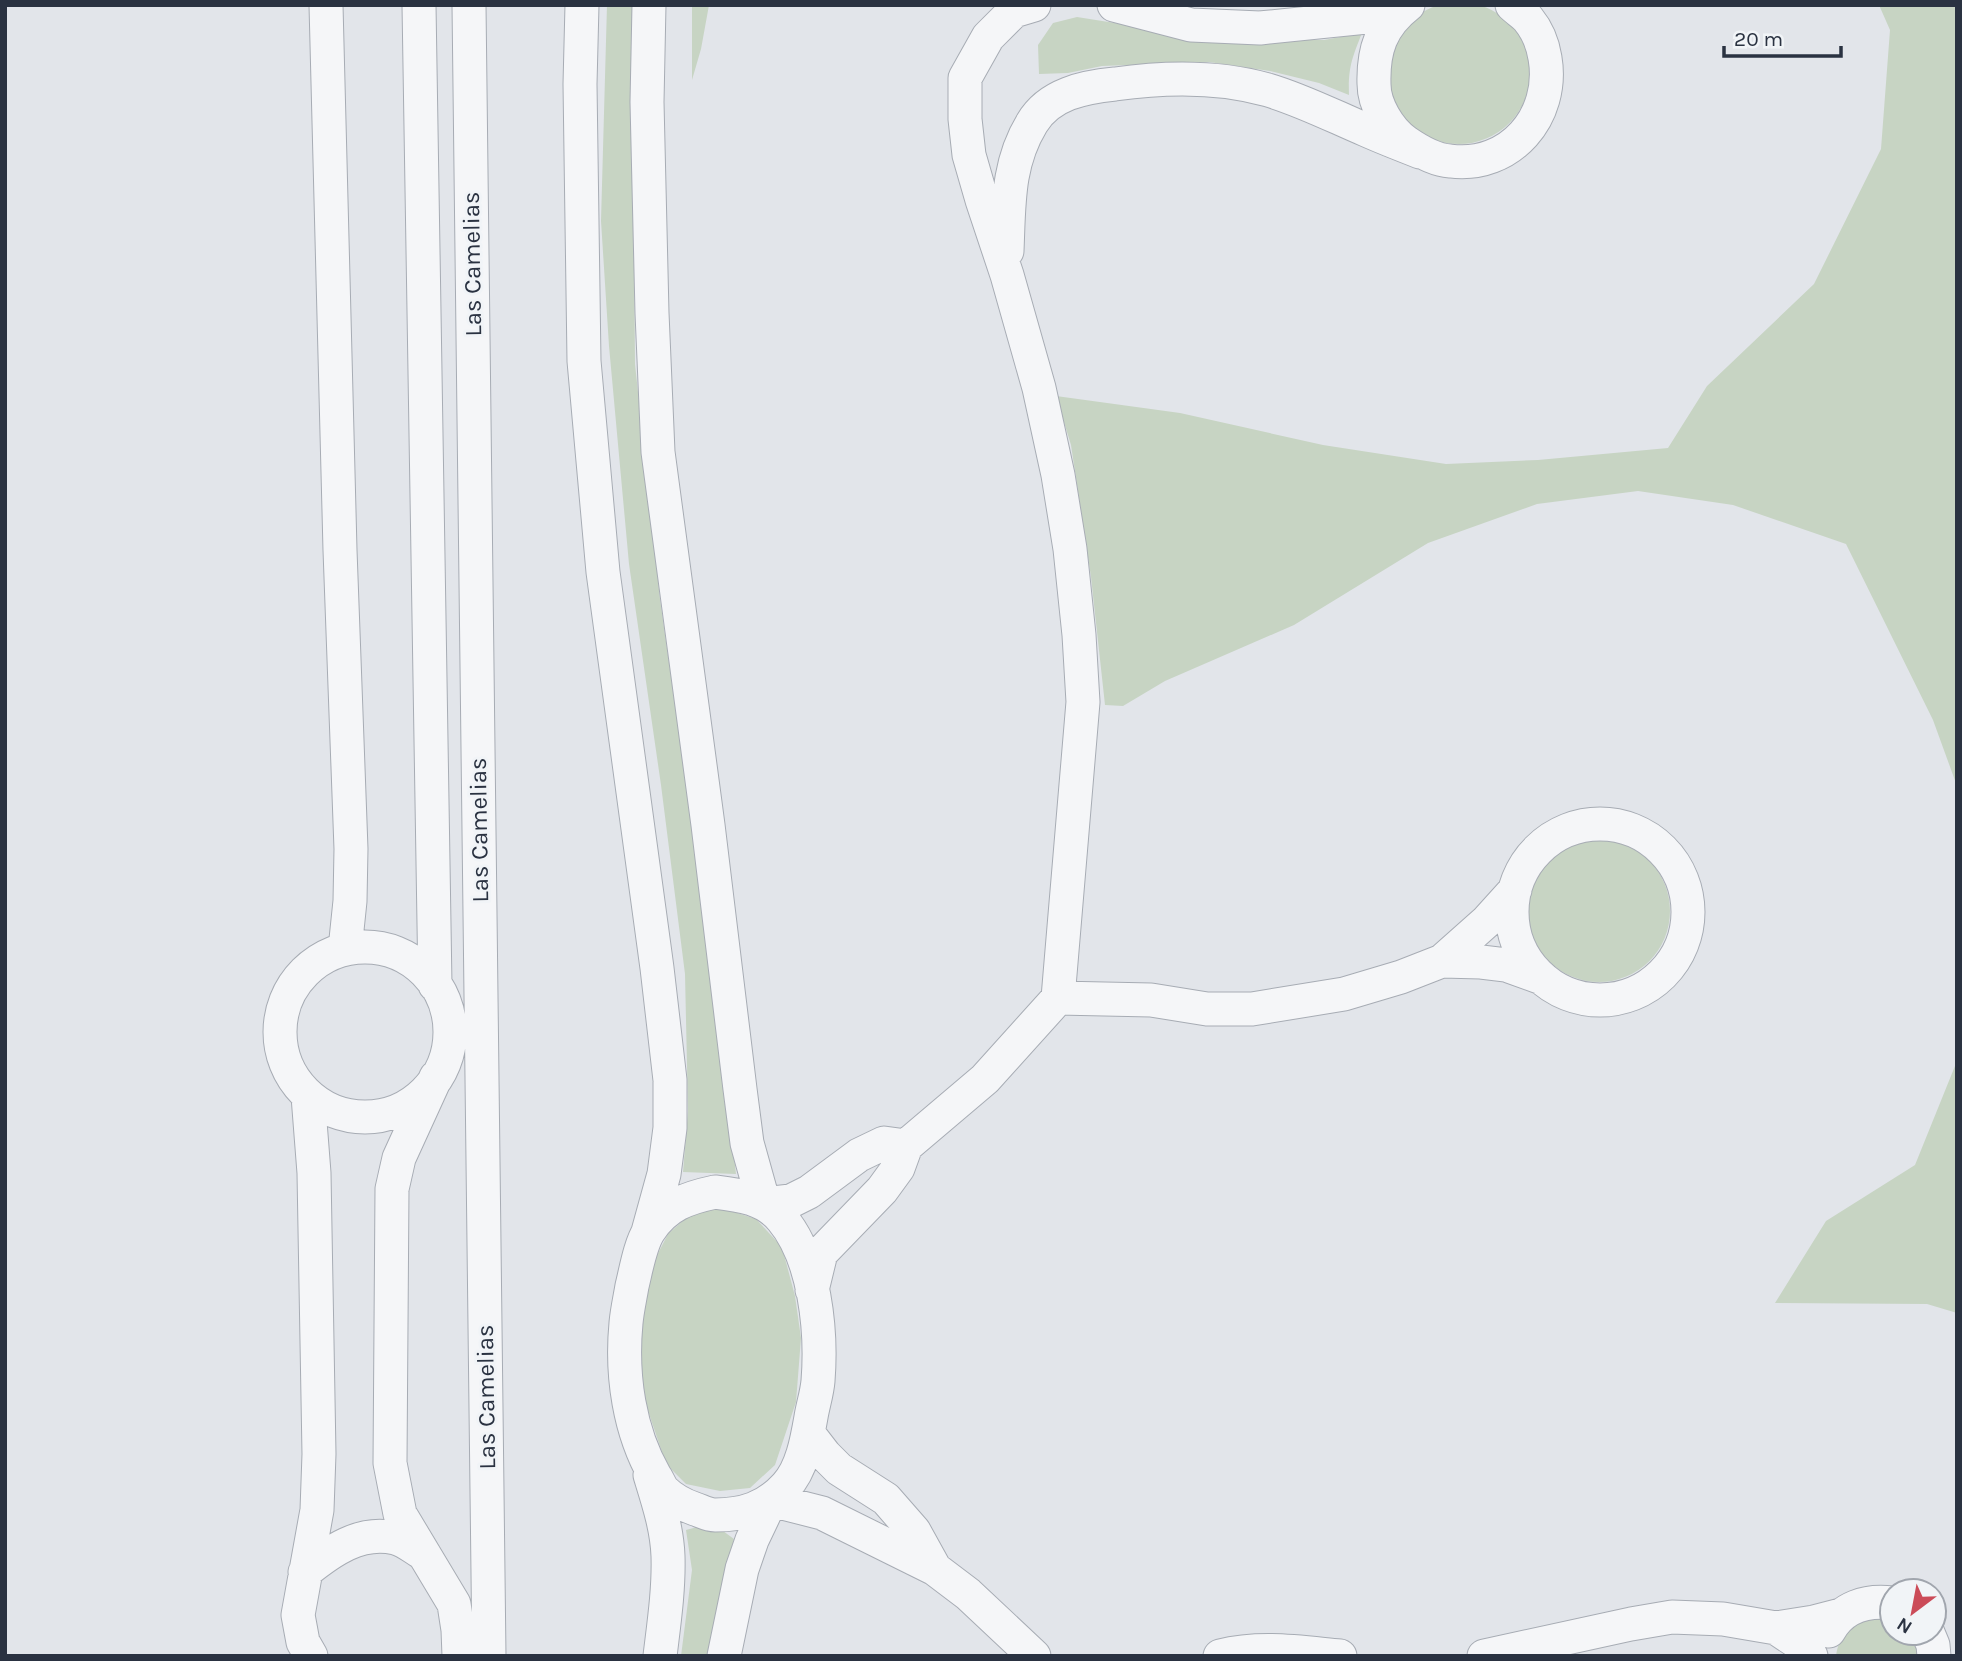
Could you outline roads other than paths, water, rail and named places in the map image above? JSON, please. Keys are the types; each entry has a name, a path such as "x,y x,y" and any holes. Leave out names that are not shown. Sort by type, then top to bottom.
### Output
{"street":[{"path":"326,5 340,550 351,849 350,901 345,949"},
{"path":"419,5 435,985"},
{"name":"Las Camelias","path":"465,1654 469,5"},
{"path":"582,5 580,111 587,397 603,572 670,1080 670,1128 664,1174 637,1264 625,1322 625,1376 633,1424 662,1515 668,1554 667,1601 660,1656"},
{"path":"649,5 647,102 658,452 707,811 747,1143 764,1204"},
{"path":"812,1290 821,1253 882,1190 898,1168 906,1146 985,1079 1058,998 1083,702 1070,549 1058,475 1039,388 969,155 965,119 965,78 988,37 1014,11 1034,5"},
{"path":"1114,5 1191,25 1260,28 1402,10"},
{"path":"1007,275 1009,184 1020,147 1033,121 1043,109 1064,94 1102,85 1168,79 1215,81 1266,89 1449,162 1478,161 1506,150 1529,130 1543,104 1548,75 1543,45 1528,19 1512,5"},
{"path":"1402,10 1381,37 1374,63 1374,89 1382,115 1399,137 1420,152"},
{"path":"1058,998 1151,1000 1208,1009 1252,1009 1344,994 1443,961 1481,961 1506,965 1542,978 1568,995 1598,1000 1628,996 1655,982 1675,960 1686,932 1688,901 1679,872 1661,848 1636,831 1606,824 1576,827 1548,840 1527,862 1515,890 1512,914 1516,938 1526,960 1542,978"},
{"path":"1443,961 1487,921 1515,890"},
{"path":"375,947 401,954 423,970 435,985 449,1016 449,1048 440,1071 426,1092 405,1107 381,1115 341,1113 326,1108 308,1096 295,1081 282,1054 279,1026 286,997 302,973 323,957 345,949 375,947"},
{"path":"436,1077 399,1158 392,1189 390,1463 400,1514 454,1604 465,1654"},
{"path":"308,1096 314,1173 319,1454 317,1510 298,1615 303,1642 311,1656"},
{"path":"764,1204 791,1201 809,1192 859,1154 884,1143 906,1146"},
{"path":"645,1459 663,1490 682,1505 711,1515 746,1513 771,1500 787,1485 799,1465 818,1381 818,1329 812,1290 796,1239 781,1217 764,1204 746,1196 715,1192 690,1197 668,1210 648,1231"},
{"path":"808,1433 839,1469 886,1499 914,1531 934,1569"},
{"path":"771,1500 822,1513 934,1569 968,1594 1034,1656"},
{"path":"724,1656 742,1569 771,1500"},
{"path":"305,1572 352,1541 372,1536 397,1538 424,1553"},
{"path":"1484,1656 1630,1623 1672,1617 1723,1619 1776,1628 1814,1622 1840,1615 1857,1605 1878,1601"},
{"path":"1822,1656 1824,1641 1840,1615"},
{"path":"1776,1628 1797,1642 1811,1656"},
{"path":"1220,1656 1243,1650 1277,1650 1340,1656"}]}
